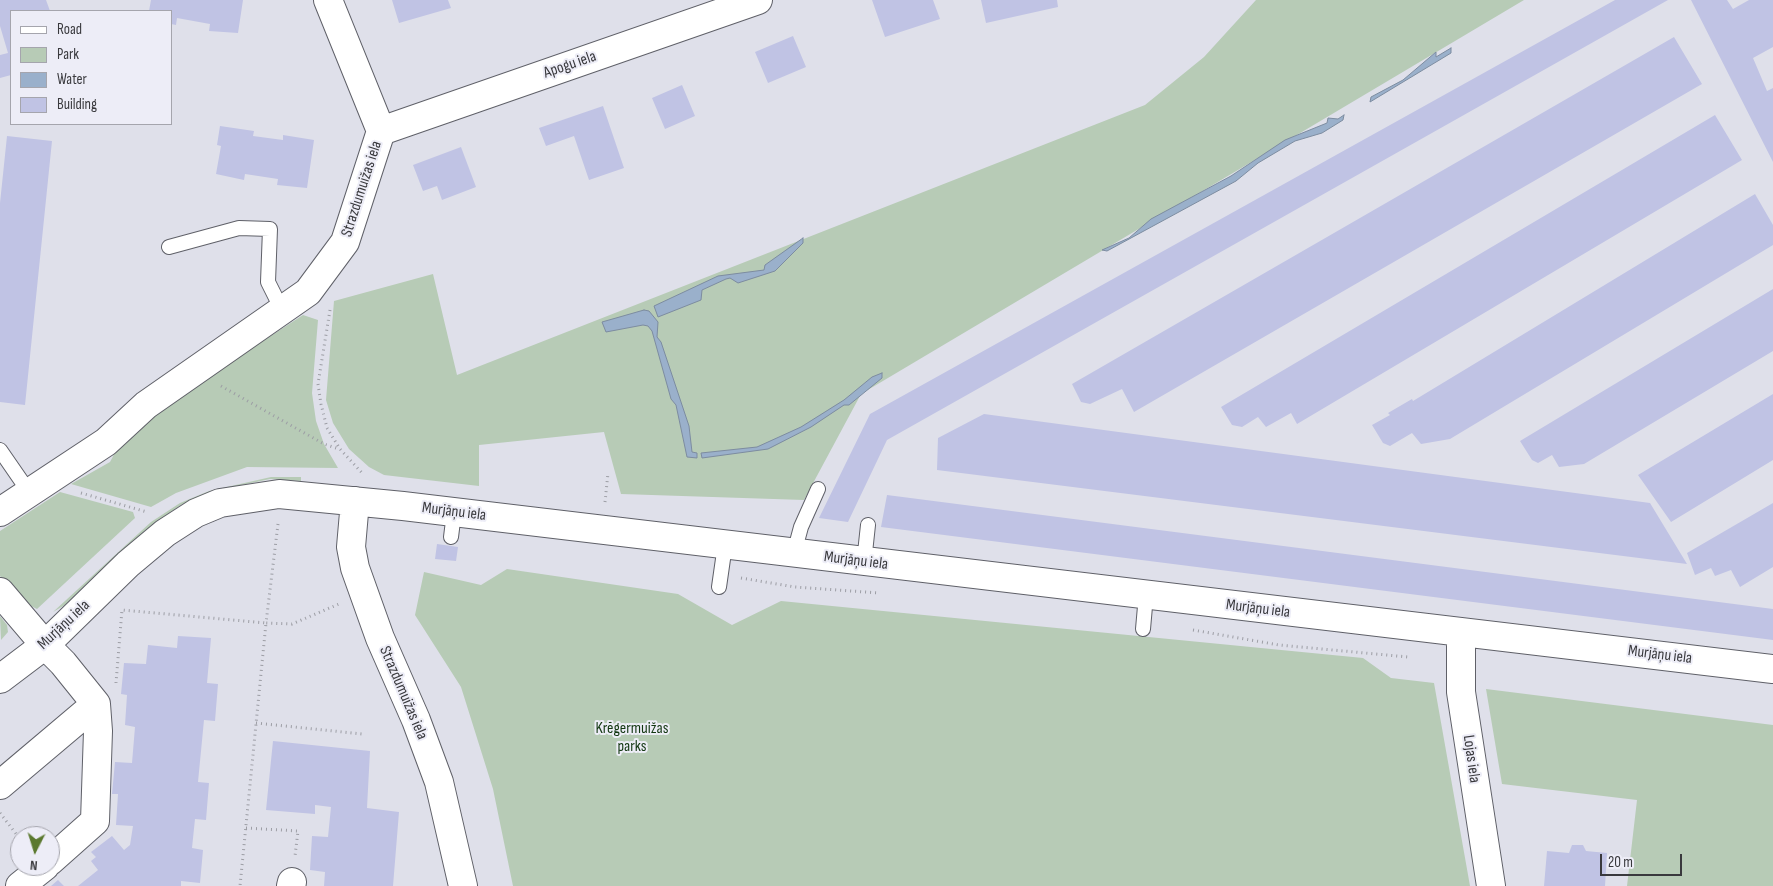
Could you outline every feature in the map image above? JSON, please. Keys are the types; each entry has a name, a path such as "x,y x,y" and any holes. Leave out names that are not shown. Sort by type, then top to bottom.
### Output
{"street":[{"name":"Strazdumuižas iela","path":"0,512 106,442 146,405 308,292 330,265 345,242 381,131 328,0"},
{"name":"Apogu iela","path":"381,131 758,0"},
{"name":"Strazdumuižas iela","path":"360,490 351,547 355,568 380,638 416,720 439,782 463,886"},
{"name":"Murjāņu iela","path":"0,679 44,645 128,564 165,532 196,513 220,503 279,494 360,490 452,525 725,545 1773,669"},
{"path":"0,592 44,645 63,663 106,696"},
{"name":"Lojas iela","path":"1461,632 1461,692 1491,886"},
{"path":"0,785 106,696"},
{"path":"60,852 95,821 98,731 106,696"},
{"path":"20,886 32,876"}],"lane":[{"path":"169,247 239,228 270,229 268,282 282,310"},
{"path":"0,450 36,487"},
{"path":"794,553 801,527 818,489"},
{"path":"864,562 868,525"},
{"path":"719,588 725,545"},
{"path":"1143,629 1146,595"}],"path":[{"path":"330,308 318,384 327,428 340,449 356,465 360,490"},
{"path":"195,372 324,444 340,449"},
{"path":"604,505 608,473"},
{"path":"36,487 150,513"},
{"path":"240,886 266,623 278,524"},
{"path":"106,696 122,610 292,624 342,603"},
{"path":"256,723 362,734"},
{"path":"0,813 10,826"},
{"path":"246,828 298,832 292,884"}],"green space":[{"path":"1256,0 1524,0 861,394 804,500 621,494 604,432 479,445 479,486 384,475 369,467 349,449 333,423 326,400 334,301 433,274 457,375 1145,105 1204,57"},
{"path":"303,315 318,320 312,393 316,421 324,444 338,468 247,467 176,493 151,507 71,484 110,462 122,439 206,378"},
{"path":"271,477 301,477 301,481 270,479 210,493 181,505 155,523 65,605 53,612 151,522 180,503 209,491"},
{"path":"60,492 133,512 135,518 37,609 21,601 0,576 0,531"},
{"name":"Krēgermuižas parks","path":"507,569 678,594 732,625 781,601 1363,658 1391,678 1434,683 1470,886 513,886 493,789 461,687 415,615 424,572 481,585"},
{"path":"0,616 7,625 8,632 1,640"},
{"path":"1486,689 1773,725 1773,886 1627,886 1637,800 1502,784"}],"water":[{"path":"1451,48 1451,53 1370,102 1371,97 1403,80 1436,52 1436,57"},
{"path":"1344,115 1343,120 1322,133 1295,141 1258,163 1236,181 1107,251 1102,250 1129,238 1151,219 1231,176 1285,140 1327,123 1328,118 1338,119"},
{"path":"803,238 803,243 775,271 738,283 730,278 726,279 702,290 701,300 658,317 654,306 718,276 764,270 765,265"},
{"path":"644,310 649,311 658,322 657,337 661,342 689,426 692,452 697,453 697,458 687,457 676,405 671,399 652,331 648,326 643,325 606,332 602,322"},
{"path":"882,373 882,378 849,405 844,405 811,427 768,449 702,458 701,453 757,447 801,427 844,400 872,377"}],"building":[{"path":"0,0 46,0 50,10 10,10 10,75 0,78 0,55 8,53 0,26"},
{"path":"151,0 243,0 238,33 209,31 210,24 177,18 176,25 172,24 172,10 149,10"},
{"path":"392,0 448,0 451,8 399,23"},
{"path":"872,0 933,0 940,19 885,37"},
{"path":"981,0 1057,0 1058,7 986,23"},
{"path":"1615,0 1668,0 887,440 848,522 819,518 870,414"},
{"path":"1691,0 1727,0 1733,9 1749,0 1773,0 1773,47 1753,58 1767,91 1773,88 1773,162"},
{"path":"793,36 806,67 768,83 755,52"},
{"path":"1674,37 1702,84 1134,412 1122,389 1090,404 1081,402 1072,384"},
{"path":"682,85 695,116 665,129 652,98"},
{"path":"603,106 624,168 589,180 574,136 546,146 539,128"},
{"path":"1715,115 1742,160 1297,424 1291,413 1266,427 1258,417 1242,427 1232,425 1221,407"},
{"path":"220,126 254,131 253,136 283,140 283,135 314,140 307,188 277,185 278,179 245,174 244,180 216,174 221,146 217,145"},
{"path":"7,136 52,141 25,405 0,402 0,203"},
{"path":"461,147 476,187 442,200 437,186 423,191 413,165"},
{"path":"1755,194 1773,225 1773,245 1450,439 1421,444 1412,433 1390,446 1383,443 1372,425 1390,415 1388,413 1412,399 1413,401"},
{"path":"1773,289 1773,351 1584,464 1559,467 1552,455 1538,463 1532,460 1520,441"},
{"path":"1773,394 1773,460 1671,522 1638,475"},
{"path":"984,414 1650,503 1687,564 937,470 938,438"},
{"path":"887,495 1773,609 1773,640 881,527"},
{"path":"1773,503 1773,567 1740,587 1731,570 1715,576 1711,568 1695,575 1687,553"},
{"path":"437,544 458,547 456,561 435,559"},
{"path":"178,636 211,638 207,683 218,684 215,721 204,720 198,782 209,783 206,820 195,819 192,848 203,850 200,883 181,881 181,886 78,886 98,870 91,861 96,857 91,852 112,836 124,850 130,845 133,826 116,825 118,794 112,794 115,762 132,763 135,727 125,725 127,695 121,694 124,663 146,664 148,645 177,648"},
{"path":"273,741 370,751 367,808 399,812 393,886 324,886 325,872 310,870 312,836 328,837 331,807 315,805 315,814 266,810"},
{"path":"1572,845 1583,845 1586,851 1607,853 1605,886 1544,886 1547,851 1569,853"},
{"path":"58,880 64,886 51,886"}]}
